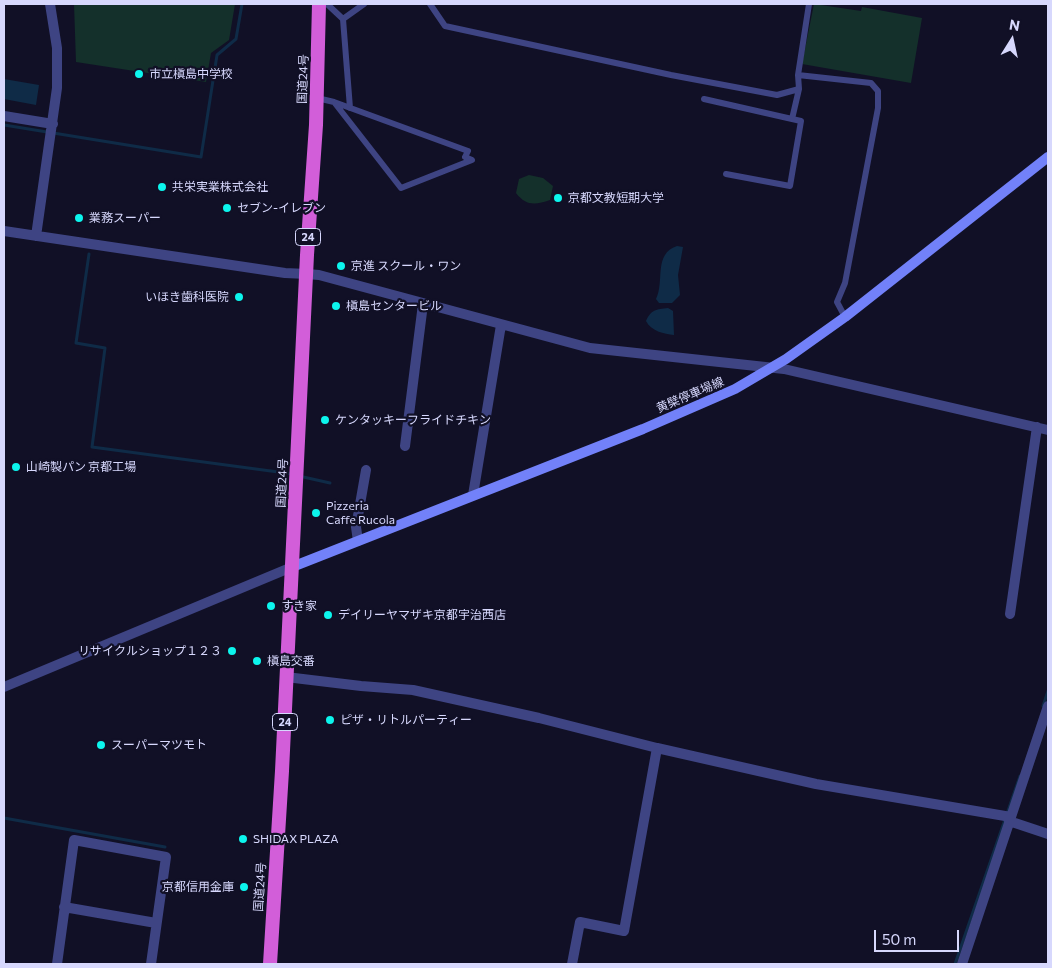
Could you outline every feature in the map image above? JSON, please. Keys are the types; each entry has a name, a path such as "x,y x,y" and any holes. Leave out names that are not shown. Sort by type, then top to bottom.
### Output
{"highway":[{"name":"国道24号","path":"270,964 317,98 319,4"}],"main road":[{"name":"黄檗停車場線","path":"292,567 474,496 735,389 771,368 846,317 1048,157"}],"street":[{"path":"36,236 53,125 58,68 50,4"},
{"path":"4,116 53,125"},
{"path":"4,231 285,273 319,275 590,348 784,369 1048,430"},
{"path":"405,446 423,304"},
{"path":"474,496 501,324"},
{"path":"1010,614 1037,427"},
{"path":"358,540 356,527 366,470"},
{"path":"4,687 292,567"},
{"path":"286,676 361,686 413,690 816,784 998,815 1048,834"},
{"path":"962,964 1048,706"},
{"path":"572,964 580,922 624,930 657,748"},
{"path":"57,964 74,840 166,857 151,964"},
{"path":"64,908 156,923"}],"lane":[{"path":"326,4 343,19 350,108"},
{"path":"343,19 364,4"},
{"path":"430,4 445,26 671,75 777,95 798,89"},
{"path":"792,119 798,89 798,75 809,4"},
{"path":"798,75 871,83 878,91 878,108 845,283 837,302 846,317"},
{"path":"317,98 334,102 468,151 466,158 472,160 401,188 334,102"},
{"path":"704,99 801,121 790,186 726,174"}],"green space":[{"path":"74,4 235,4 229,40 211,53 206,82 76,62"},
{"path":"814,4 861,11 862,7 922,18 911,83 802,64"},
{"path":"529,175 543,178 553,186 550,200 531,203 523,200 516,193 519,179"}],"water":[{"path":"4,79 39,85 36,105 4,99"},
{"path":"677,246 683,247 678,275 680,295 672,303 659,303 656,299 659,292 662,262 665,255"},
{"path":"668,308 673,311 674,335 654,330 646,321 654,311"}],"waterway":[{"path":"4,125 201,157 217,55 236,39 242,4"},
{"path":"89,254 76,343 105,348 92,447 293,474"},
{"path":"299,476 330,483"},
{"path":"1043,706 1048,691"},
{"path":"955,964 1020,776"},
{"path":"4,818 165,847"}],"place":[{"name":"市立槇島中学校","path":"139,74"},
{"name":"共栄実業株式会社","path":"162,187"},
{"name":"京都文教短期大学","path":"558,198"},
{"name":"セブン-イレブン","path":"227,208"},
{"name":"業務スーパー","path":"79,218"},
{"name":"京進 スクール・ワン","path":"341,266"},
{"name":"いほき歯科医院","path":"239,297"},
{"name":"槇島センタービル","path":"336,306"},
{"name":"ケンタッキーフライドチキン","path":"325,420"},
{"name":"山崎製パン 京都工場","path":"16,467"},
{"name":"Pizzeria Caffe Rucola","path":"316,513"},
{"name":"すき家","path":"271,606"},
{"name":"デイリーヤマザキ京都宇治西店","path":"328,615"},
{"name":"リサイクルショップ１２３","path":"232,651"},
{"name":"槇島交番","path":"257,661"},
{"name":"ピザ・リトルパーティー","path":"330,720"},
{"name":"スーパーマツモト","path":"101,745"},
{"name":"SHIDAX PLAZA","path":"243,839"},
{"name":"京都信用金庫","path":"244,887"}]}
